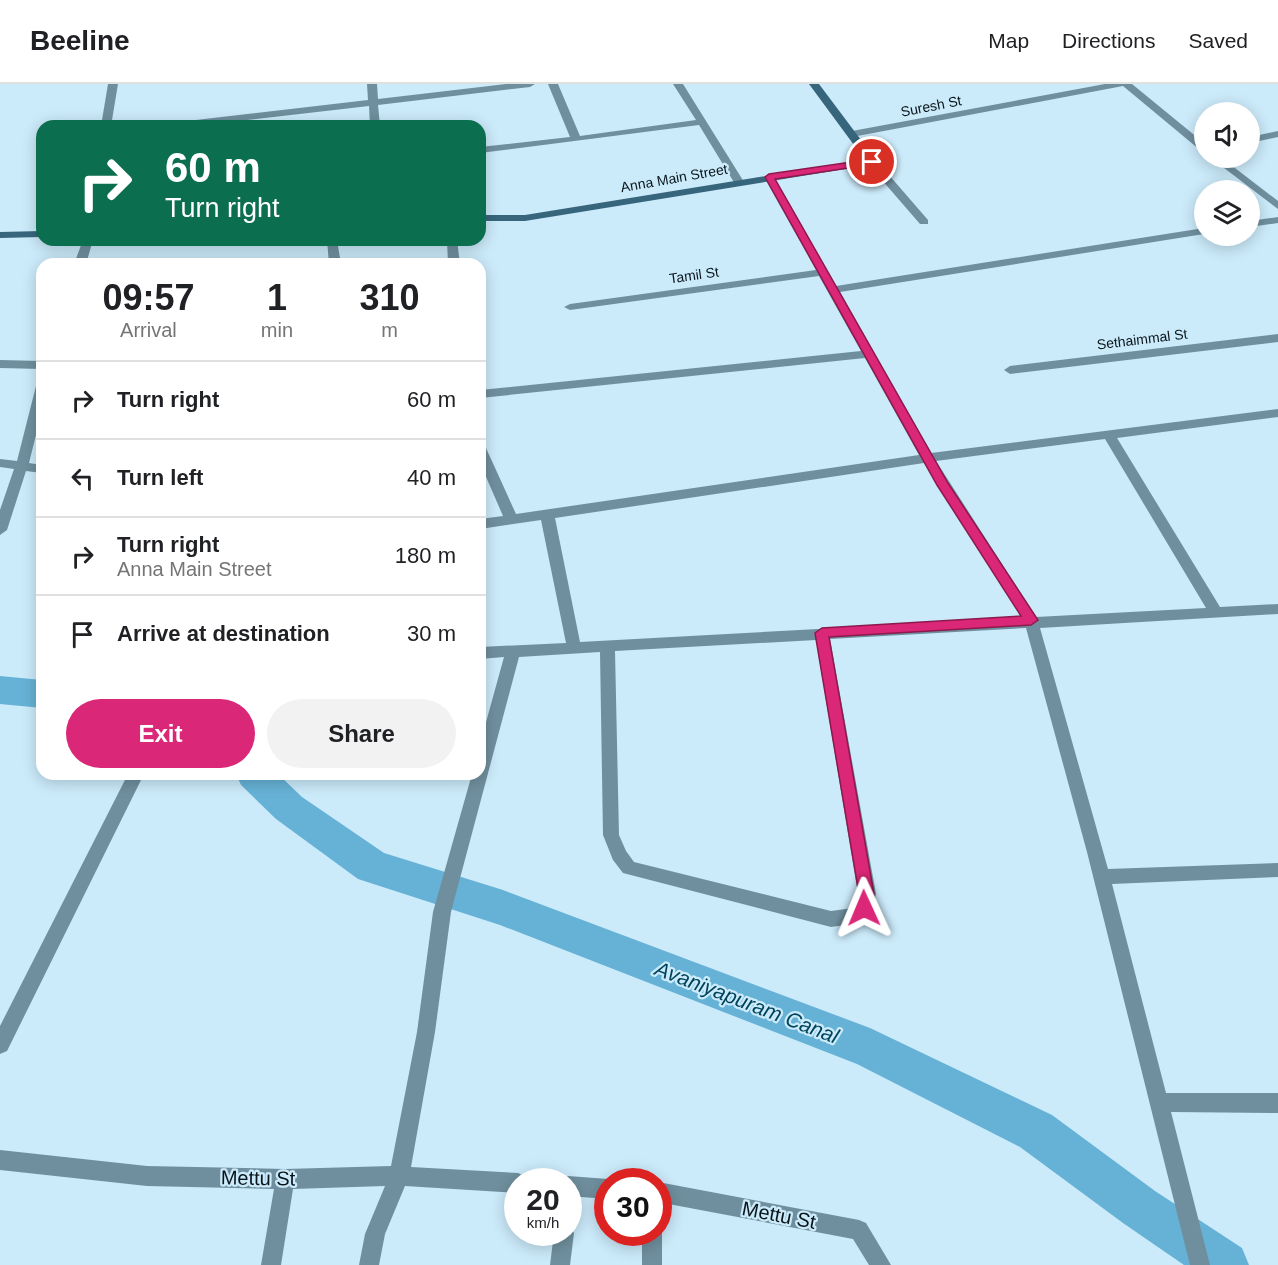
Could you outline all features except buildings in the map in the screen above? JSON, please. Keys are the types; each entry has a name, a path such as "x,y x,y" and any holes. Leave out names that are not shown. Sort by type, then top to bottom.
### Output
{"street":[{"path":"107,120 113,84"},
{"path":"372,84 374,120"},
{"path":"225,120 530,84"},
{"path":"554,84 576,139"},
{"path":"678,84 739,182"},
{"path":"814,84 872,162 924,222"},
{"name":"Suresh St","path":"852,135 1120,84"},
{"path":"1126,84 1194,140"},
{"path":"486,149 703,122"},
{"path":"1260,138 1278,135"},
{"name":"Anna Main Street","path":"486,218 525,218 872,162"},
{"path":"1229,168 1278,206"},
{"path":"769,177 927,458 1031,620 1101,877 1200,1265"},
{"path":"1260,223 1278,220"},
{"path":"832,290 1194,233"},
{"path":"0,235 36,234"},
{"name":"Tamil St","path":"570,308 822,272"},
{"name":"Sethaimmal St","path":"1010,370 1278,338"},
{"path":"486,393 868,354"},
{"path":"0,364 36,365"},
{"path":"0,530 22,465 36,410"},
{"path":"486,523 927,458 1278,413"},
{"path":"1108,435 1216,612"},
{"path":"486,462 511,519"},
{"path":"0,463 36,468"},
{"path":"548,514 574,647"},
{"path":"486,653 1031,620 1278,609"},
{"path":"607,646 611,835 619,855 629,868 831,919 857,915 864,908 867,894 822,633"},
{"path":"486,752 513,651"},
{"path":"0,1046 133,780"},
{"path":"369,1265 375,1234 399,1176 426,1032 442,912 479,780"},
{"path":"1101,877 1278,870"},
{"path":"1159,1102 1278,1102"},
{"name":"Mettu St","path":"0,1160 147,1176 285,1179 399,1176 504,1182"},
{"path":"272,1265 285,1179"},
{"name":"Mettu St","path":"672,1195 859,1230 881,1265"},
{"path":"560,1265 562,1246"},
{"path":"652,1246 652,1265"}],"waterway":[{"name":"Avaniyapuram Canal","path":"0,690 36,693"},
{"name":"Avaniyapuram Canal","path":"260,780 289,808 372,867 503,908 870,1049 1036,1131 1139,1207 1225,1265"}],"route":[{"path":"864,908 867,894 822,633 1031,620 943,485 769,177 872,162"}]}
